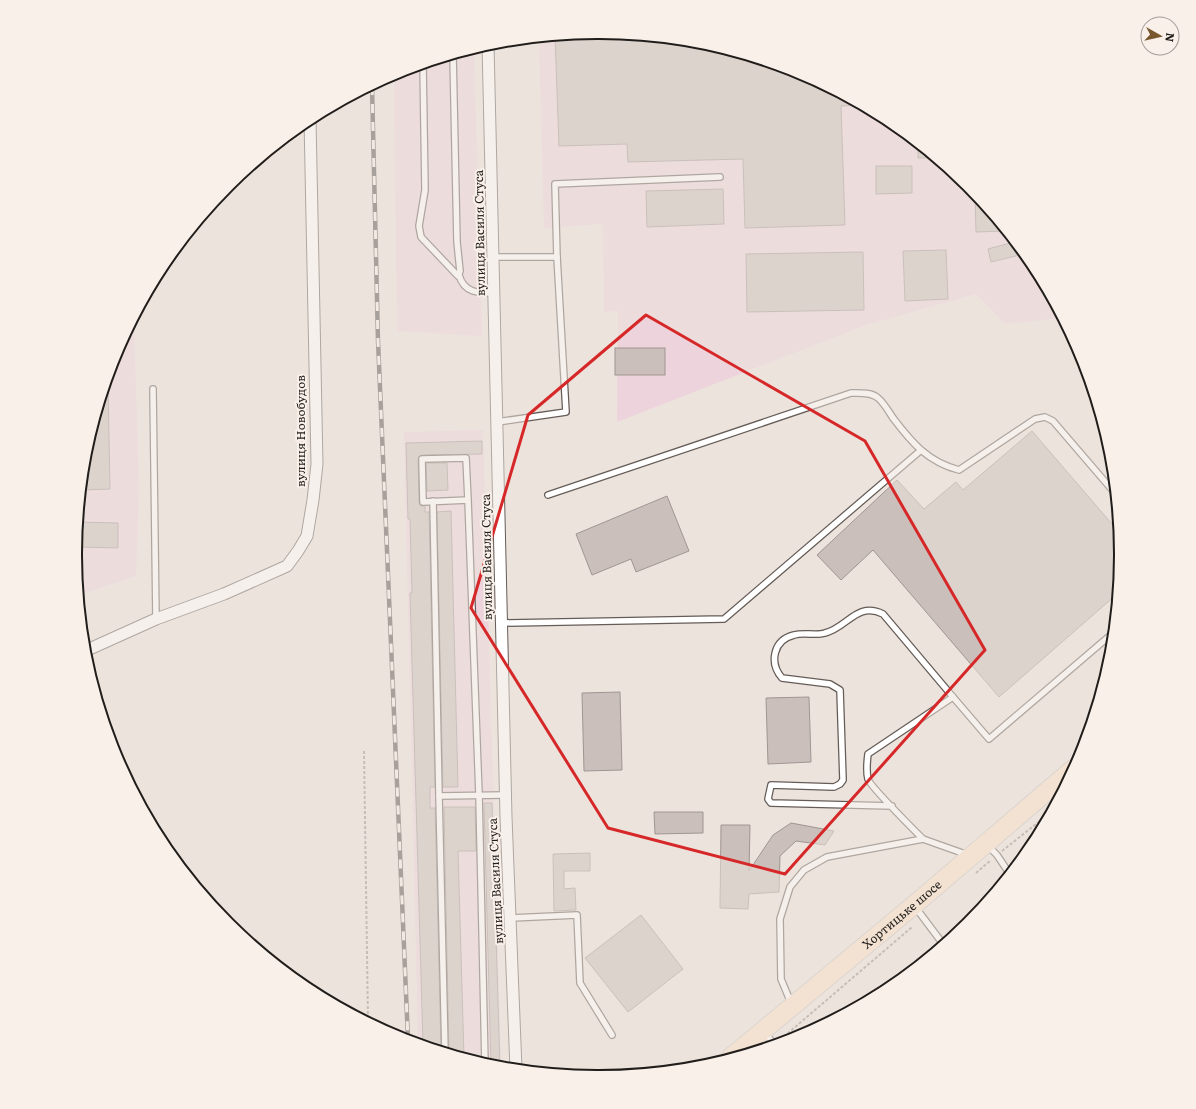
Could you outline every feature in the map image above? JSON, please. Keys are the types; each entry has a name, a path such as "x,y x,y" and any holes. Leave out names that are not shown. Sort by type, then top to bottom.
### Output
{"main road":[{"name":"Хортицьке шосе","path":"740,1050 792,1005 919,911 971,856 991,849 1060,781"}],"street":[{"name":"вулиця Василя Стуса","path":"488,51 506,795 516,1063"},
{"name":"вулиця Новобудов","path":"91,648 156,619 224,594 286,566 298,551 307,536 317,464 310,127"}],"lane":[{"path":"453,60 459,275 464,287 470,291 494,293"},
{"path":"423,69 426,190 419,226 421,237 455,275 459,275"},
{"path":"497,422 566,412 557,257 555,184 720,177"},
{"path":"493,257 557,257"},
{"path":"153,389 156,619"},
{"path":"548,495 851,393 865,393 878,397 920,451 952,468 959,470 1035,419 1049,418 1109,486"},
{"path":"502,623 724,619 920,451"},
{"path":"468,500 423,502 422,460 466,458 468,500 479,795 485,1057"},
{"path":"433,501 446,1047"},
{"path":"892,806 768,801 771,785 834,787 840,784 843,780 840,690 830,684 782,678 774,664 775,651 783,641 793,635 825,633 865,610 874,610 882,614 988,739 1106,639"},
{"path":"953,697 868,754 868,780 923,839 971,856"},
{"path":"439,796 506,795"},
{"path":"792,1005 781,979 780,919 790,887 804,870 827,857 923,839"},
{"path":"991,849 1006,869"},
{"path":"919,911 940,940"},
{"path":"510,918 577,915 580,983 612,1035"},
{"path":"763,1030 772,1040"}],"path":[{"path":"364,751 368,1016"},
{"path":"972,876 991,849 1040,819"},
{"path":"785,1035 919,911"}],"highlighted area":[{"path":"646,315 865,441 985,650 785,874 608,828 471,608 528,415"}],"shaded area":[{"path":"598,39 632,40 665,43 699,49 764,66 826,92 856,108 912,146 963,190 986,215 1027,268 1056,319 1005,324 976,294 866,325 617,422 618,311 604,312 603,224 544,228 539,42"},
{"path":"474,55 482,336 397,331 394,81 432,66"},
{"path":"134,331 139,489 136,576 84,593 82,554 87,487 92,454 110,389 122,357"},
{"path":"483,430 501,1061 432,1043 418,1038 404,432"}],"building":[{"path":"598,39 665,43 699,49 764,66 826,92 851,105 841,106 845,225 745,228 743,159 628,162 627,144 559,146 555,41"},
{"path":"918,151 927,158 918,158"},
{"path":"876,166 912,166 912,193 876,194"},
{"path":"723,189 724,224 647,227 646,191"},
{"path":"975,203 999,231 976,232"},
{"path":"1009,243 1018,256 991,262 988,249"},
{"path":"946,250 948,299 905,301 903,251"},
{"path":"863,252 864,310 747,312 746,254"},
{"path":"615,348 665,348 665,375 615,375"},
{"path":"108,395 110,489 87,490 92,454"},
{"path":"1032,431 1112,524 1114,554 1111,599 999,697 873,550 841,580 817,555 897,480 924,509 956,482 963,490"},
{"path":"482,441 482,454 422,455 418,459 419,502 421,506 425,506 425,512 429,512 435,787 430,787 430,808 435,808 441,1045 423,1039 410,593 412,593 410,519 408,519 406,443"},
{"path":"426,463 447,463 448,490 427,491"},
{"path":"667,496 689,551 636,572 631,559 592,575 576,534"},
{"path":"451,511 458,787 443,787 437,512"},
{"path":"84,522 118,523 118,548 82,547"},
{"path":"620,692 622,770 584,771 582,693"},
{"path":"809,697 811,762 768,764 766,698"},
{"path":"484,803 492,803 500,1060 491,1058"},
{"path":"444,807 475,807 476,851 458,851 464,1052 449,1048"},
{"path":"654,812 703,812 703,833 655,834"},
{"path":"791,823 834,831 825,845 796,841 780,856 779,892 749,894 748,909 720,908 721,825 750,825 749,871 773,835"},
{"path":"590,853 590,871 564,871 564,889 575,888 576,910 554,911 553,854"},
{"path":"641,915 683,969 628,1012 585,958"}],"railway":[{"path":"372,91 378,341 408,1034"}]}
